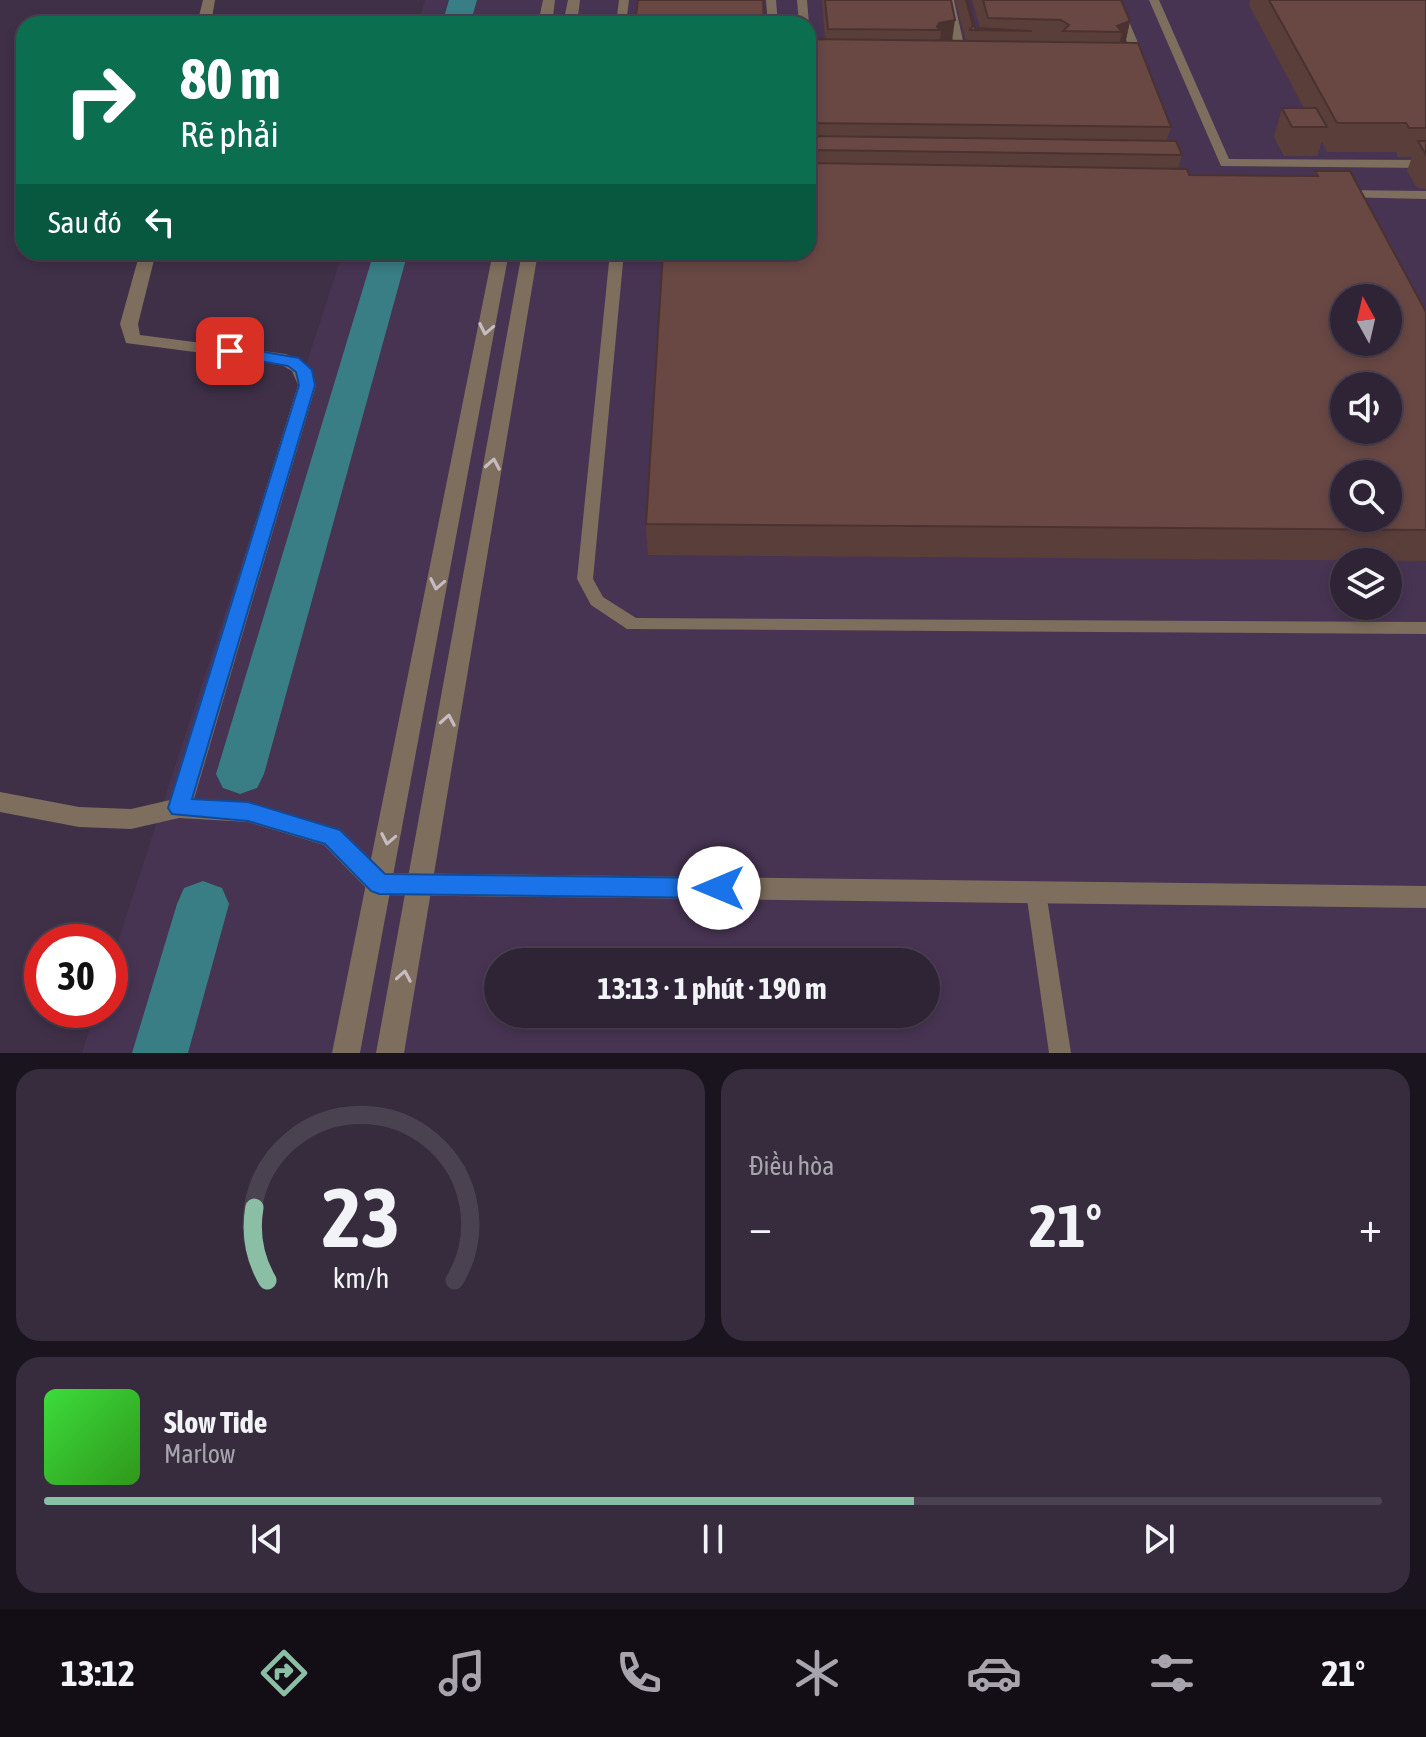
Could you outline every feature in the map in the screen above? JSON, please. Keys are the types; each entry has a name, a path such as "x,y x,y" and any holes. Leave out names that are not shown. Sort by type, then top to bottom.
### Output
{"street":[{"path":"146,260 129,324 132,339 280,358 304,370 307,385 179,808"},
{"path":"346,1053 499,260"},
{"path":"390,1053 529,260"},
{"path":"0,802 79,817 131,819 179,808 248,812 332,837 379,884 1426,897"}],"lane":[{"path":"949,0 961,54 948,59 965,64"},
{"path":"1115,0 1138,55 1123,60 1138,65"},
{"path":"1154,0 1225,163 1426,164"},
{"path":"1331,194 1426,195"},
{"path":"616,260 585,579 588,594 605,609 633,624 1426,628"},
{"path":"1036,892 1060,1053"}],"shaded area":[{"path":"425,0 1426,0 1426,1053 82,1053 90,1028 128,1028 128,924 124,924 340,260 816,260 816,16 420,16"}],"building":[{"path":"638,0 763,0 764,16 636,15"},
{"path":"825,0 951,0 955,20 939,23 937,27 941,30 828,29"},
{"path":"966,0 975,28 1032,31 970,30 973,25"},
{"path":"983,0 1121,0 1130,21 1117,26 1122,32 1063,31 1069,25 1061,20 988,18"},
{"path":"1269,0 1426,0 1426,128 1409,128 1406,123 1337,123"},
{"path":"816,39 1138,43 1171,127 816,123"},
{"path":"1282,108 1316,108 1327,127 1292,127"},
{"path":"816,136 1176,141 1182,155 816,150"},
{"path":"1418,141 1426,141 1426,155"},
{"path":"816,163 1187,169 1189,175 1318,176 1315,171 1350,171 1426,312 1426,530 1402,530 1402,460 1330,460 1330,529 646,524 662,260 816,260"}],"waterway":[{"path":"458,16 463,0"},
{"path":"240,774 389,260"},
{"path":"160,1053 203,904"}],"route":[{"path":"230,351 293,362 304,370 307,385 179,808 248,812 282,819 332,837 379,884 719,888"}]}
